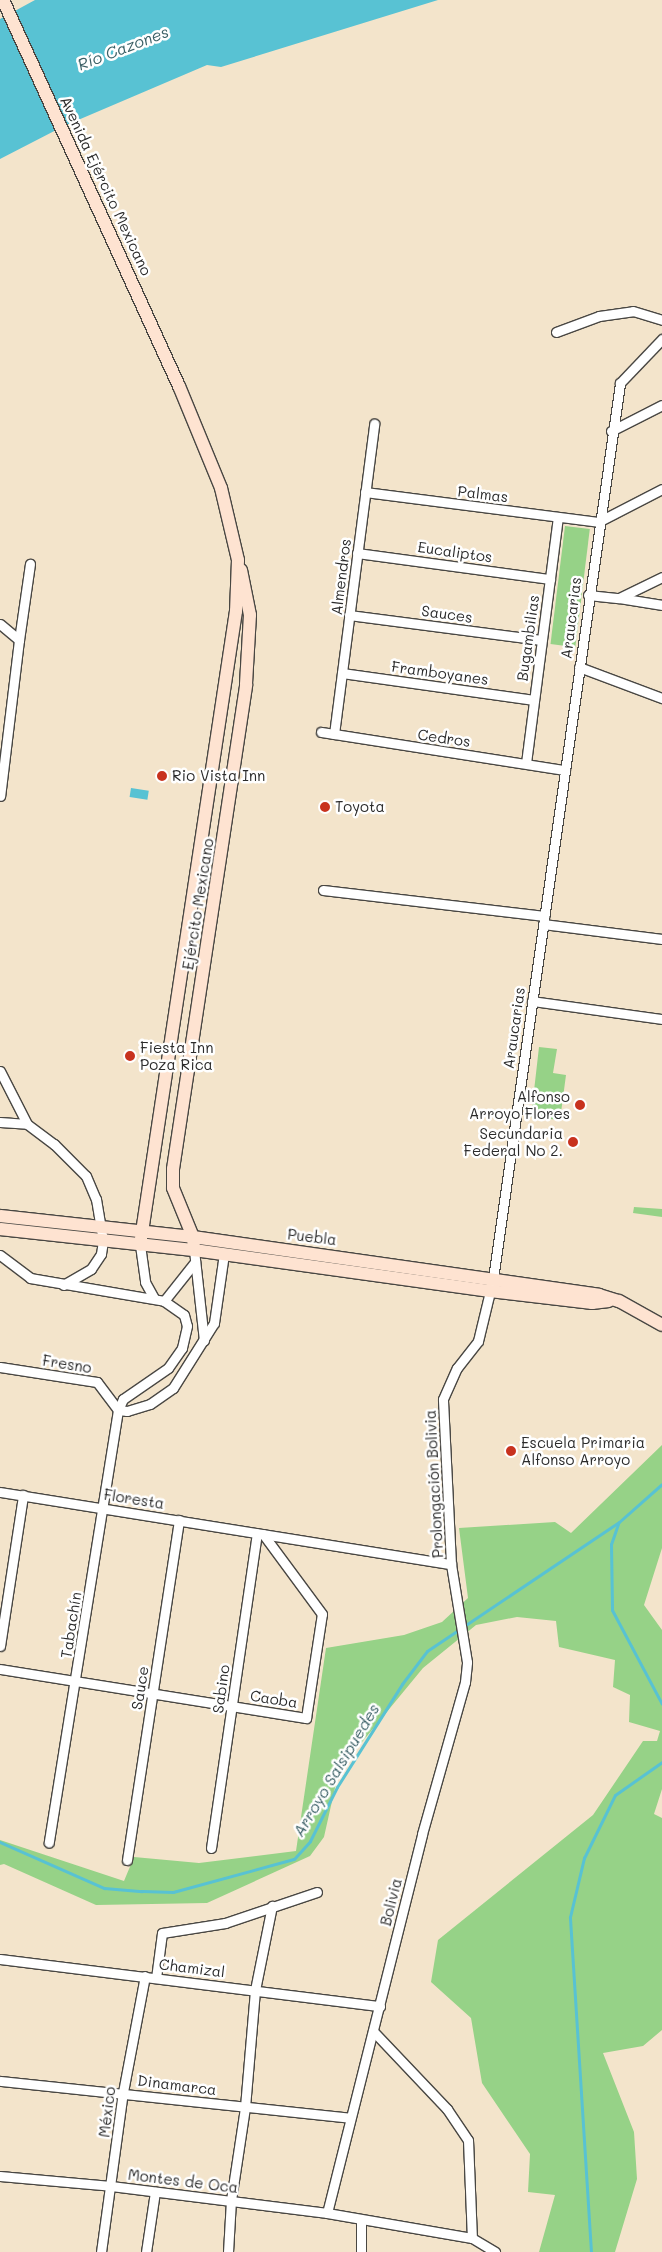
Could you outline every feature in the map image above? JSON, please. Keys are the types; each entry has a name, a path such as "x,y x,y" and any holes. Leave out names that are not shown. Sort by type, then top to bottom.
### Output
{"main road":[{"name":"Avenida Ejército Mexicano","path":"3,0 179,386"},
{"name":"Ejército Mexicano","path":"179,386 221,488 250,615 246,684 213,914 173,1169 173,1188 194,1250"},
{"name":"Ejército Mexicano","path":"140,1245 152,1178 236,611 238,560"},
{"path":"225,683 246,684"},
{"path":"191,911 213,914"},
{"path":"152,1178 173,1188"},
{"name":"Puebla","path":"0,1216 142,1232 194,1250 224,1254 491,1285 599,1295 619,1301 662,1325"},
{"name":"Puebla","path":"0,1229 491,1285"}],"street":[{"path":"556,332 599,316 633,311 662,320"},
{"name":"Araucarias","path":"491,1285 611,431 620,383 662,339"},
{"path":"611,431 662,405"},
{"name":"Almendros","path":"334,734 374,424"},
{"path":"598,522 662,489"},
{"name":"Palmas","path":"366,492 598,522"},
{"name":"Bugambilias","path":"526,763 558,517"},
{"name":"Eucaliptos","path":"358,553 550,579"},
{"path":"0,796 30,564"},
{"path":"619,598 662,577"},
{"path":"588,595 662,605"},
{"name":"Sauces","path":"349,615 541,640"},
{"path":"0,624 19,640"},
{"path":"579,667 662,698"},
{"name":"Framboyanes","path":"342,673 534,700"},
{"name":"Cedros","path":"321,732 564,770"},
{"path":"323,890 543,920 662,939"},
{"path":"532,1001 662,1020"},
{"path":"0,1071 27,1124 54,1144 86,1176 96,1199 103,1241 101,1254 91,1269 63,1284"},
{"path":"0,1122 27,1124"},
{"path":"140,1245 144,1276 154,1298"},
{"path":"164,1301 194,1250"},
{"path":"194,1250 204,1340"},
{"path":"0,1255 30,1278 154,1298 164,1301 184,1315 186,1337 168,1368 123,1399 118,1410 127,1411 150,1404 173,1388 204,1340 214,1323 224,1254"},
{"name":"Prolongación Bolivia","path":"456,1597 451,1564 443,1399 458,1368 478,1340 491,1285"},
{"name":"Fresno","path":"0,1367 97,1382 118,1410"},
{"name":"Tabachín","path":"49,1843 118,1410"},
{"name":"Floresta","path":"0,1492 451,1564"},
{"path":"0,1646 23,1495"},
{"name":"Sauce","path":"127,1860 179,1520"},
{"name":"Caoba","path":"0,1669 306,1718 322,1614 260,1534"},
{"name":"Sabino","path":"211,1848 260,1534"},
{"name":"Bolivia","path":"327,2213 422,1834 465,1682 465,1651 456,1597"},
{"path":"156,1978 162,1933 225,1923 272,1906 292,1903 317,1892"},
{"path":"228,2252 231,2200 245,2107 256,1990 272,1906"},
{"name":"Chamizal","path":"0,1958 380,2006"},
{"name":"México","path":"101,2252 123,2092 145,1976"},
{"path":"373,2031 447,2109 468,2140 472,2238"},
{"name":"Dinamarca","path":"0,2081 123,2092 350,2118"},
{"name":"Montes de Oca","path":"0,2176 111,2186 327,2213 361,2221 472,2238 495,2252"},
{"path":"146,2252 155,2192"},
{"path":"361,2221 361,2252"}],"green space":[{"path":"565,526 590,529 575,647 550,644"},
{"path":"539,1047 557,1049 553,1073 566,1075 560,1120 531,1117"},
{"path":"634,1207 662,1209 662,1217 633,1213"},
{"path":"662,1445 662,1548 644,1605 662,1630 662,1789 654,1814 662,1818 662,2030 643,2046 603,2053 634,2132 637,2179 615,2252 539,2252 555,2195 528,2192 530,2154 482,2083 471,2018 431,1982 438,1940 593,1815 643,1741 657,1741 660,1731 629,1722 630,1695 613,1687 615,1660 559,1647 556,1621 517,1617 476,1625 423,1668 339,1770 324,1837 310,1856 207,1903 96,1905 4,1864 0,1865 0,1840 124,1881 134,1857 199,1863 296,1851 326,1648 404,1635 442,1622 468,1598 459,1528 555,1522 571,1533"}],"water":[{"name":"Río Cazones","path":"35,0 438,0 221,67 207,65 64,126 0,159 0,19"},
{"path":"131,788 149,791 147,800 130,797"}],"waterway":[{"name":"Arroyo Salsipuedes","path":"0,1842 104,1888 142,1891 173,1892 294,1859 310,1841 337,1787 402,1684 427,1651 619,1522 662,1484"},
{"path":"618,1524 611,1544 612,1610 662,1704"},
{"path":"591,2252 570,1917 584,1858 615,1795 662,1762"}],"place":[{"name":"Rio Vista Inn","path":"162,776"},
{"name":"Toyota","path":"325,807"},
{"name":"Fiesta Inn Poza Rica","path":"130,1056"},
{"name":"Alfonso Arroyo Flores","path":"580,1105"},
{"name":"Secundaria Federal No 2.","path":"573,1142"},
{"name":"Escuela Primaria Alfonso Arroyo","path":"511,1451"}]}
